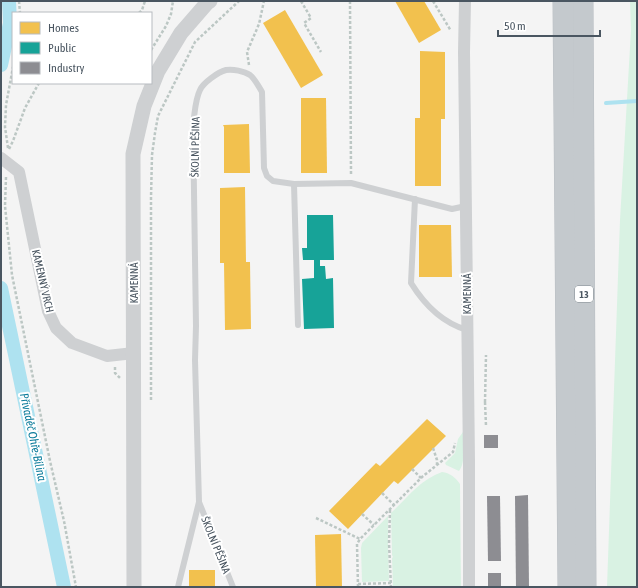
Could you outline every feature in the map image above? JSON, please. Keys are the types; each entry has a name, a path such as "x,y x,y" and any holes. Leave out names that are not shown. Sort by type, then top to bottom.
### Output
{"highway":[{"name":"13","path":"583,1 586,587"},
{"name":"13","path":"562,5 568,587"}],"street":[{"name":"KAMENNÁ","path":"465,1 464,52 469,460 468,587"},
{"name":"KAMENNÁ","path":"134,587 133,154 144,106 158,71 181,33 208,2"},
{"name":"KAMENNÝ VRCH","path":"5,157 19,172 48,311 56,328 72,343 107,356 134,354"}],"lane":[{"name":"ŠKOLNÍ PĚŠINA","path":"178,587 199,502 195,360 196,326 193,124 199,92 204,84 225,70 236,70 250,75"},
{"path":"250,75 262,92 264,168 267,176 273,181 294,184 351,182 452,209 466,206"},
{"path":"294,184 298,325"},
{"path":"415,199 412,283 418,294 442,318 467,330"},
{"name":"ŠKOLNÍ PĚŠINA","path":"199,502 232,587"}],"path":[{"path":"20,1 20,12"},
{"path":"140,12 145,1"},
{"path":"152,48 172,14 173,1"},
{"path":"151,400 152,162 158,116 195,42 239,1"},
{"path":"250,75 247,52 259,24 264,1"},
{"path":"301,1 311,18 304,23 321,52"},
{"path":"350,1 351,182"},
{"path":"433,1 464,52"},
{"path":"12,73 6,104 5,127 5,206 12,275 50,461 64,521 76,587"},
{"path":"5,157 13,141 25,108 38,84"},
{"path":"486,355 486,402"},
{"path":"391,582 358,586 357,544 360,539 421,478 453,452 456,439"},
{"path":"433,448 437,460 437,466"},
{"path":"412,469 421,478"},
{"path":"382,493 394,505"},
{"path":"390,509 389,543 391,587"},
{"path":"362,514 374,525"},
{"path":"316,518 360,539"}],"green space":[{"path":"630,1 637,1 637,587 607,587 620,220 631,30"},
{"path":"463,432 463,463 459,471 446,465 445,463 455,453 458,439"},
{"path":"442,472 452,476 460,484 461,587 393,587 391,513 427,479"},
{"path":"388,516 389,581 362,582 362,543"}],"building: Homes":[{"path":"395,1 424,1 441,30 419,43"},
{"path":"285,10 323,75 301,88 263,23"},
{"path":"420,51 445,52 445,119 441,119 441,186 415,186 415,118 420,118"},
{"path":"301,98 326,98 327,173 301,173"},
{"path":"249,124 250,173 224,173 223,125"},
{"path":"245,187 246,262 250,262 251,329 225,330 224,263 220,263 220,188"},
{"path":"419,225 451,225 452,277 419,277"},
{"path":"427,419 446,436 398,484 394,481 348,529 329,511 376,463 380,466"},
{"path":"341,534 342,587 316,587 315,535"},
{"path":"189,570 215,570 215,587 189,587"}],"building: Public":[{"path":"307,215 333,215 334,260 320,260 320,266 325,266 326,279 333,278 334,328 304,329 302,279 314,278 314,260 303,260 302,248 307,248"}],"building: Industry":[{"path":"484,435 498,435 498,448 484,448"},
{"path":"528,495 529,587 516,587 515,496"},
{"path":"487,496 500,496 501,561 488,561"},
{"path":"488,573 501,573 501,587 488,587"}],"waterway":[{"name":"Přivaděč Ohře-Bílina","path":"1,65 10,23 9,1"},
{"path":"606,103 637,101"},
{"name":"Přivaděč Ohře-Bílina","path":"1,288 64,587"}]}
